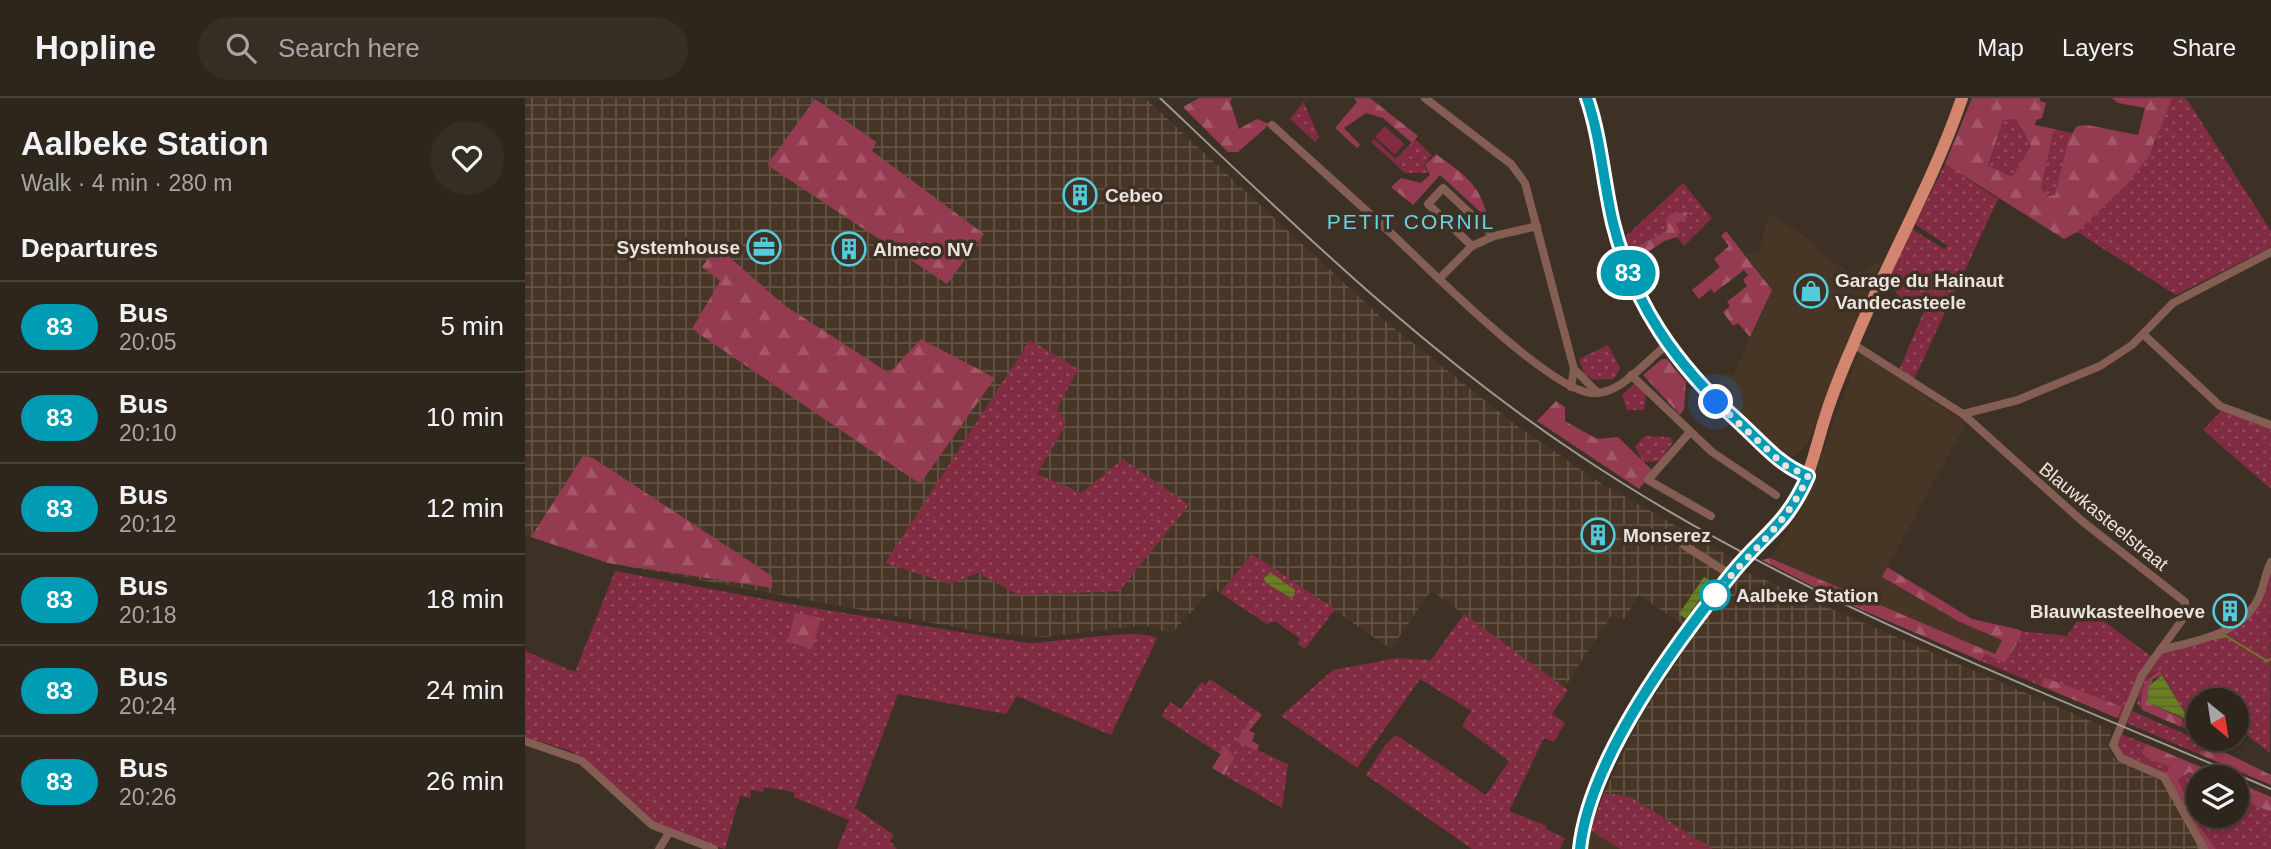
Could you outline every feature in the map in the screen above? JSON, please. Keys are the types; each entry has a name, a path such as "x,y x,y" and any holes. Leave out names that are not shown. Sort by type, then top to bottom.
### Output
{"main road":[{"path":"1587,98 1597,131 1621,253 1645,310 1690,376 1790,469 1809,472"},
{"path":"1580,849 1588,807 1623,732 1654,682 1731,575 1785,520 1809,472 1823,424 1853,344 1943,148 1962,98"}],"street":[{"path":"1425,98 1519,172 1525,183 1574,369 1571,387"},
{"path":"1272,125 1501,336 1571,387 1598,393 1612,389 1667,345"},
{"path":"1472,246 1428,204 1443,188 1494,236"},
{"path":"1440,279 1472,246 1494,236 1537,226"},
{"path":"1963,414 1998,407 2085,373 2117,355 2143,334 2173,303 2271,252"},
{"path":"2143,334 2220,406 2271,425"},
{"name":"Blauwkasteelstraat","path":"1853,344 1963,414 2082,520 2182,598 2187,608 2185,616 2142,675 2116,733 2113,748 2121,758 2164,777 2204,849"},
{"path":"1574,369 1598,393"},
{"path":"1631,375 1689,432 1729,464 1776,495"},
{"path":"1689,432 1648,480 1711,516"},
{"path":"1685,545 1731,575"},
{"path":"2160,650 2216,635 2239,621 2255,604 2271,562"},
{"path":"525,741 582,761 639,815 669,833 714,849"},
{"path":"659,849 669,833"}],"shaded area":[{"path":"525,98 1145,98 1384,320 1517,426 1596,480 1734,559 1687,627 1639,595 1624,619 1611,616 1564,688 1431,590 1391,649 1252,554 1220,593 1213,588 1171,634 1145,625 1045,637 982,632 608,563 525,535"},
{"path":"1307,98 1304,103 1319,137 1315,142 1290,119"},
{"path":"2172,98 2186,98 2271,231 2271,247 2176,295 2077,232 2127,184 2157,141 2154,140"},
{"path":"2017,118 2031,146 2012,177 1988,167 2003,119"},
{"path":"1385,126 1404,144 1395,155 1375,137"},
{"path":"2054,129 2072,133 2055,195 2048,196 2041,190"},
{"path":"1374,139 1396,159 1415,139 1432,155 1424,165 1428,173 1405,173 1371,142"},
{"path":"1945,164 1998,199 1914,379 1899,370 1925,309 1899,298 1895,290 1884,285 1912,229 1944,249 1948,246 1915,224"},
{"path":"1683,183 1712,218 1684,246 1677,237 1680,232 1676,224 1688,214 1630,259 1625,237"},
{"path":"1769,214 1809,239 1828,259 1850,272 1857,273 1881,261 1807,445 1795,456 1784,454 1712,387 1727,374 1733,376 1772,290 1745,253 1758,254"},
{"path":"1030,340 1078,369 1057,409 1066,424 1037,474 1081,493 1123,459 1189,505 1119,591 1019,595 978,573 950,584 885,563"},
{"path":"1608,345 1620,368 1614,379 1593,380 1584,373 1579,359"},
{"path":"1859,352 1966,423 1882,577 1960,622 2003,640 1994,654 1770,558 1798,515"},
{"path":"1635,383 1646,393 1644,410 1627,410 1622,395"},
{"path":"2223,409 2271,428 2271,489 2203,430"},
{"path":"1645,436 1670,437 1673,442 1660,461 1643,462 1635,446"},
{"path":"1252,554 1335,609 1305,649 1297,644 1300,639 1275,621 1267,624 1220,593","holes":["1268,572 1295,590 1289,597 1264,580"]},
{"path":"2271,565 2270,753 2249,736 2249,688 2186,688 2186,715 2160,671 2150,675 2140,697 2142,710 2137,703 2140,685 2160,653 2216,637 2251,613"},
{"path":"615,571 796,605 1027,643 1133,634 1157,638 1111,735 1017,696 1006,714 898,694 855,808 894,835 890,841 897,849 837,849 849,820 794,797 794,792 764,787 763,792 751,790 750,798 740,796 725,849 693,840 653,821 571,751 525,737 525,651 575,672"},
{"path":"1744,571 2111,730 2108,748 2114,758 2164,783 2186,821 2186,828 2190,828 2202,849 1713,849 1631,797 1604,793 1640,718 1705,618"},
{"path":"1270,572 1295,590 1294,596 1289,597 1265,582 1264,578"},
{"path":"1704,577 1712,582 1686,619 1679,614"},
{"path":"2086,608 2152,657 2120,719 2117,718 2121,708 2044,677 2041,686 1981,661 1984,653 2005,663 2021,638 2021,631 2067,636"},
{"path":"1464,614 1568,690 1552,714 1565,723 1554,742 1544,738 1509,811 1547,826 1546,829 1565,838 1560,849 1472,849 1366,775 1385,745 1396,735 1486,795 1509,761 1462,726 1471,711 1420,679 1357,768 1281,716 1333,670 1397,658 1431,660"},
{"path":"2162,675 2186,719 2147,702 2149,686"},
{"path":"1210,679 1257,711 1237,741 1288,764 1282,808 1224,775 1235,758 1222,752 1220,754 1161,716 1170,702 1181,709 1201,682 1206,685"},
{"path":"2132,711 2186,734 2186,749 2127,723"},
{"path":"2186,715 2186,728 2181,727"},
{"path":"2119,733 2146,744 2142,752 2145,757 2169,765 2171,769 2165,776 2123,758 2116,742"},
{"path":"2186,774 2186,798 2178,780"},
{"path":"1604,793 1631,797 1713,849 1620,849 1590,830"},
{"path":"2249,803 2271,812 2271,849 2216,849 2201,828 2249,828"},
{"path":"1590,830 1620,849 1586,849"}],"green space":[{"path":"1199,98 1232,98 1230,101 1239,129 1257,119 1270,124 1238,152 1228,152 1183,107"},
{"path":"1354,98 1370,98 1418,136 1412,143 1383,118 1366,113 1344,128 1360,145 1357,148 1335,128 1357,102"},
{"path":"1972,98 2040,98 2040,101 2046,103 2042,118 2036,120 2035,125 2054,129 2041,189 2048,196 2055,195 2069,138 2077,126 2087,125 2138,135 2145,108 2118,103 2112,98 2172,98 2149,156 2127,184 2077,232 2064,239 1945,164","holes":["2017,119 2031,146 2012,177 1988,166 2003,120"]},
{"path":"815,99 876,142 872,151 984,234 947,284 767,165"},
{"path":"1436,154 1463,174 1475,188 1488,219 1440,175 1413,205 1391,187 1401,178 1421,183 1430,175 1425,165"},
{"path":"1687,212 1687,218 1676,224 1680,232 1677,237 1664,241 1632,263 1630,259 1642,252 1640,245 1668,230 1665,220 1671,214"},
{"path":"1726,231 1772,290 1750,337 1738,323 1733,326 1723,312 1730,306 1727,302 1747,286 1743,280 1748,275 1744,270 1714,293 1711,289 1699,299 1692,290 1720,267 1714,259 1729,246 1721,236"},
{"path":"717,246 784,305 889,373 921,339 995,378 920,484 692,329 720,281 702,267"},
{"path":"1662,359 1667,359 1686,382 1684,409 1680,415 1643,375"},
{"path":"1556,401 1565,407 1565,421 1597,439 1618,437 1653,471 1639,489 1537,421"},
{"path":"583,456 593,458 772,576 772,588 608,563 531,537"},
{"path":"1770,558 1995,654 2002,640 1960,622 1882,577 1887,567 1972,619 2017,629 2021,631 2021,637 2005,663 1985,654 1981,661 1846,603 1762,560"},
{"path":"795,613 821,618 812,649 788,642"},
{"path":"2160,671 2162,675 2153,679 2147,702 2183,719 2181,727 2142,710 2141,698 2146,682"},
{"path":"2044,677 2122,707 2117,718 2041,686"},
{"path":"1257,711 1262,715 1249,731 1255,733 1252,741 1259,745 1257,751 1236,741"},
{"path":"2146,744 2196,765 2186,765 2186,774 2178,780 2186,798 2186,817 2165,776 2170,767 2145,757 2142,752"},
{"path":"1221,746 1225,746 1235,758 1224,775 1212,768 1222,752"},
{"path":"2203,751 2222,751 2271,775 2271,785 2249,776 2249,765 2224,765 2201,755"},
{"path":"2249,787 2271,797 2271,812 2249,803"},
{"path":"2191,828 2201,828 2216,849 2202,849"}],"waterway":[{"path":"2213,639 2226,636 2267,661 2271,659"}],"railway":[{"path":"1160,98 1311,240 1414,331 1522,416 1660,506 1744,553 1917,638 2271,789"}],"bus line":[{"name":"83","path":"1580,849 1588,807 1623,732 1654,682 1721,587 1785,520 1808,476 1784,465 1690,376 1645,310 1621,253 1612,220 1597,131 1587,98"}],"place":[{"name":"Cebeo","path":"1080,195"},
{"name":"Systemhouse","path":"764,247"},
{"name":"Almeco NV","path":"849,249"},
{"name":"Garage du Hainaut Vandecasteele","path":"1811,291"},
{"name":"Monserez","path":"1598,535"},
{"name":"Aalbeke Station","path":"1715,595"},
{"name":"Blauwkasteelhoeve","path":"2230,611"}],"district":[{"name":"PETIT CORNIL","path":"1411,222"}],"route":[{"path":"1715,595 1745,559 1785,520 1808,476 1784,465 1716,402"}]}
